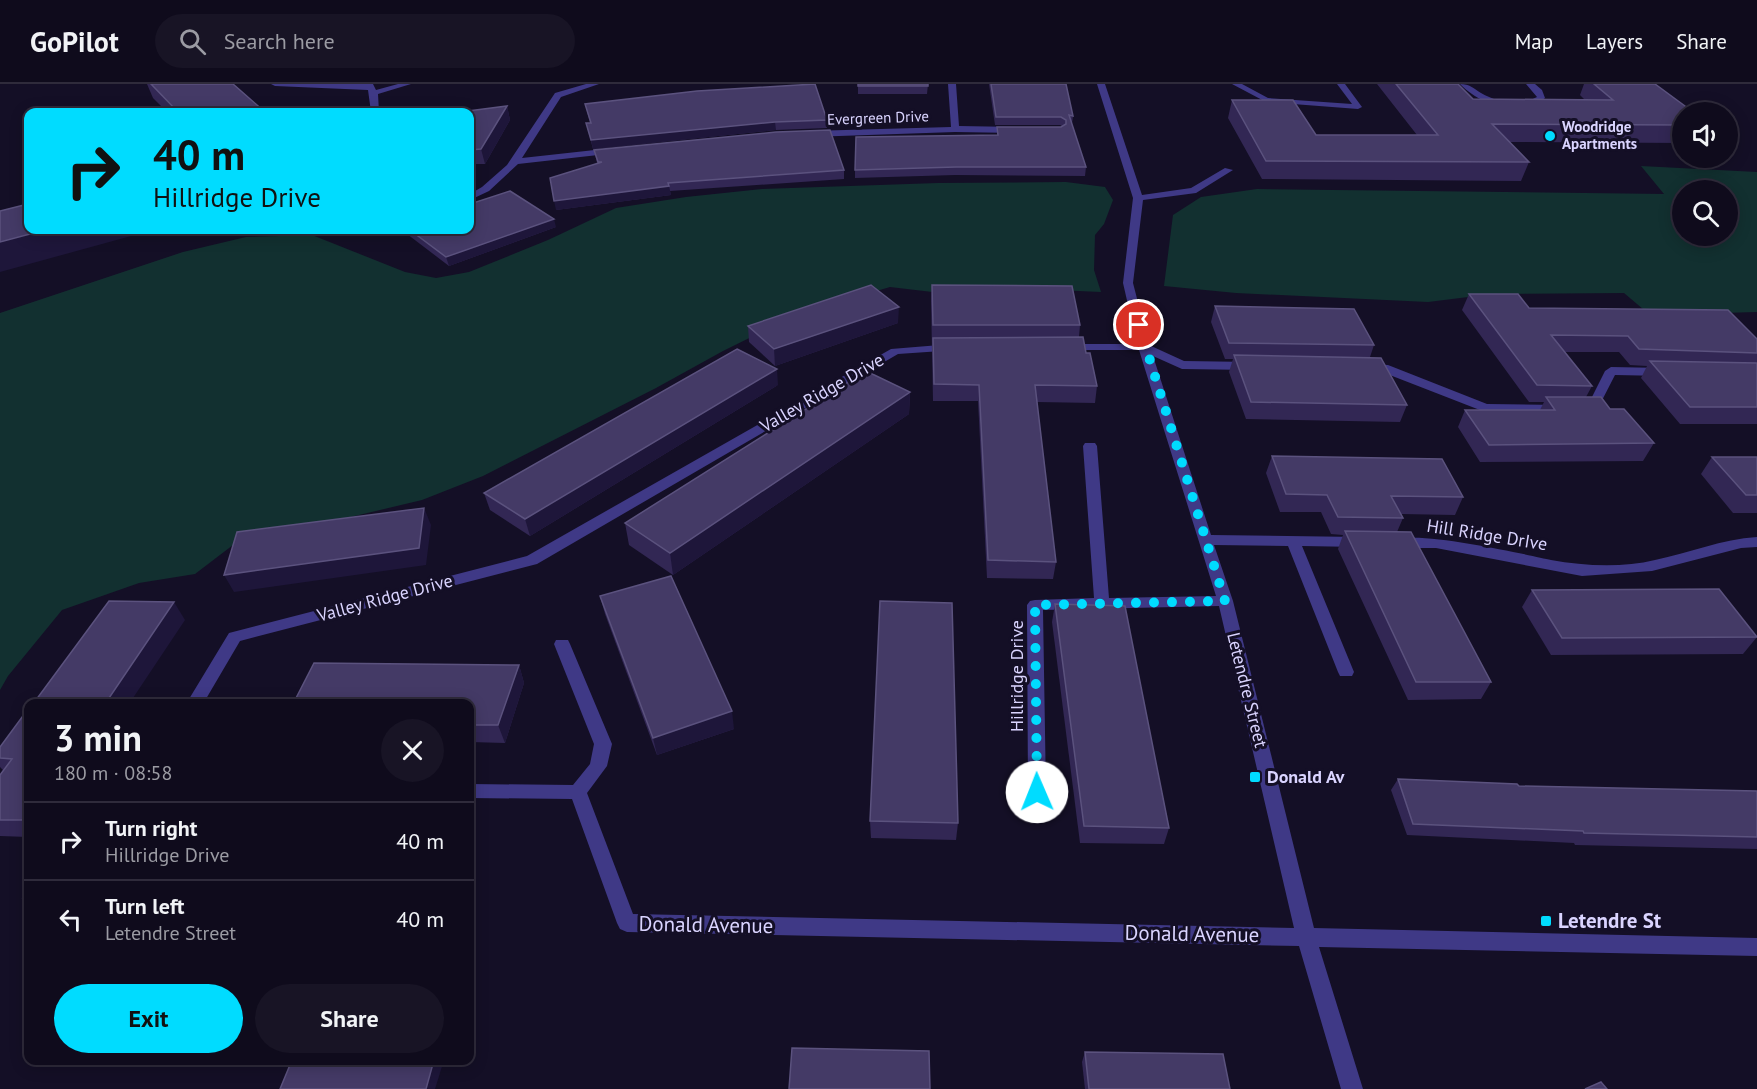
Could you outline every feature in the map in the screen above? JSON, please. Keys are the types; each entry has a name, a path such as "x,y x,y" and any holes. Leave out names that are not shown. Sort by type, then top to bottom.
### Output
{"street":[{"path":"275,84 371,88 406,84"},
{"path":"474,195 492,184 518,161 558,95 595,84"},
{"path":"952,84 955,129"},
{"name":"Letendre Street","path":"1101,84 1138,198 1128,283 1144,347 1225,601 1306,937 1352,1089"},
{"path":"1236,84 1266,100 1358,107 1341,84"},
{"path":"1464,84 1473,93 1486,100 1520,106 1533,104 1541,98 1539,92 1530,84"},
{"path":"371,88 374,108"},
{"name":"Evergreen Drive","path":"801,135 955,129 1025,130"},
{"path":"518,161 622,150"},
{"path":"1138,198 1193,191 1228,170"},
{"path":"1049,347 1144,347 1182,365 1265,366"},
{"name":"Valley Ridge Drive","path":"197,699 235,637 532,560 895,351 966,348"},
{"path":"1360,368 1384,368 1485,408 1592,409 1611,371 1678,373"},
{"path":"1090,446 1102,604"},
{"name":"Hill Ridge DrIve","path":"1206,540 1436,543 1582,571 1652,566 1741,543 1757,542"},
{"path":"1293,541 1346,672"},
{"name":"Hillridge Drive","path":"1037,792 1035,605 1225,601"},
{"path":"474,791 578,792 598,766 603,744 562,644"},
{"name":"Donald Avenue","path":"578,792 627,923 1757,947"}],"green space":[{"path":"1641,166 1757,172 1757,312 1650,315 1624,293 1492,294 1428,302 1236,293 1164,286 1173,215 1201,197 1257,189 1664,194"},
{"path":"1066,182 1105,187 1113,200 1104,224 1095,235 1094,270 1101,292 1034,289 941,293 890,287 798,314 483,476 422,500 233,545 195,574 139,583 62,610 8,676 0,690 0,313 183,252 246,237 312,235 405,272 436,278 469,272 548,240 616,208 686,197 762,189 938,183"}],"building":[{"path":"151,84 233,84 260,108 174,108"},
{"path":"815,84 827,120 775,122 591,140 586,123 591,123 585,104 697,91"},
{"path":"858,84 928,84 928,86 858,86"},
{"path":"991,84 1066,84 1073,116 1069,115 1086,167 855,170 856,137 998,135 997,127 1061,127 1066,124 1066,120 1061,117 996,117"},
{"path":"1396,84 1458,84 1473,99 1613,100 1594,84 1655,84 1679,102 1672,102 1672,125 1492,124 1529,162 1266,161 1232,100 1293,100 1316,135 1438,135"},
{"path":"507,106 481,149 474,150 474,110"},
{"path":"830,130 844,170 668,183 669,186 554,201 550,178 602,162 598,162 594,150 776,132"},
{"path":"510,191 554,219 446,257 415,234 474,234 474,203"},
{"path":"24,205 24,234 30,234 0,242 0,211"},
{"path":"871,285 899,307 774,349 748,326"},
{"path":"932,285 1072,286 1080,325 933,325"},
{"path":"1469,294 1518,294 1529,308 1728,310 1757,339 1757,353 1639,349 1628,336 1551,335 1592,386 1537,385"},
{"path":"1215,306 1354,309 1374,345 1229,343"},
{"path":"1083,337 1086,353 1090,353 1097,386 1035,385 1056,562 988,560 979,385 934,384 933,338"},
{"path":"737,349 777,369 525,519 484,493"},
{"path":"1234,355 1381,358 1407,405 1251,402"},
{"path":"1650,361 1757,363 1757,407 1690,407"},
{"path":"866,371 910,392 670,553 625,523"},
{"path":"1546,397 1601,397 1610,409 1624,409 1654,443 1489,445 1465,410 1555,410"},
{"path":"1272,456 1442,459 1463,497 1391,496 1403,518 1338,517 1327,495 1286,494"},
{"path":"1712,457 1757,457 1757,495 1746,495"},
{"path":"424,508 419,548 224,575 237,532"},
{"path":"1345,531 1411,532 1491,682 1416,682"},
{"path":"671,576 732,711 653,738 600,596"},
{"path":"1719,589 1757,637 1562,638 1532,590"},
{"path":"109,601 174,602 108,699 37,699"},
{"path":"880,601 952,603 958,823 870,821"},
{"path":"1055,604 1125,606 1169,828 1084,826"},
{"path":"314,663 519,665 498,725 474,725 474,699 296,699"},
{"path":"24,714 24,820 0,820 0,775 12,759 0,758 0,747"},
{"path":"1398,779 1517,784 1519,786 1757,791 1757,837 1584,833 1583,831 1413,824"},
{"path":"792,1048 929,1051 930,1089 789,1089"},
{"path":"1085,1052 1223,1054 1230,1089 1089,1089"},
{"path":"290,1065 433,1065 426,1089 280,1089"},
{"path":"1601,1082 1607,1089 1585,1089"}],"place":[{"name":"Woodridge Apartments","path":"1550,136"},
{"name":"Donald Av","path":"1255,777"},
{"name":"Letendre St","path":"1546,921"}],"route":[{"path":"1037,792 1035,605 1225,601 1139,325"}]}
